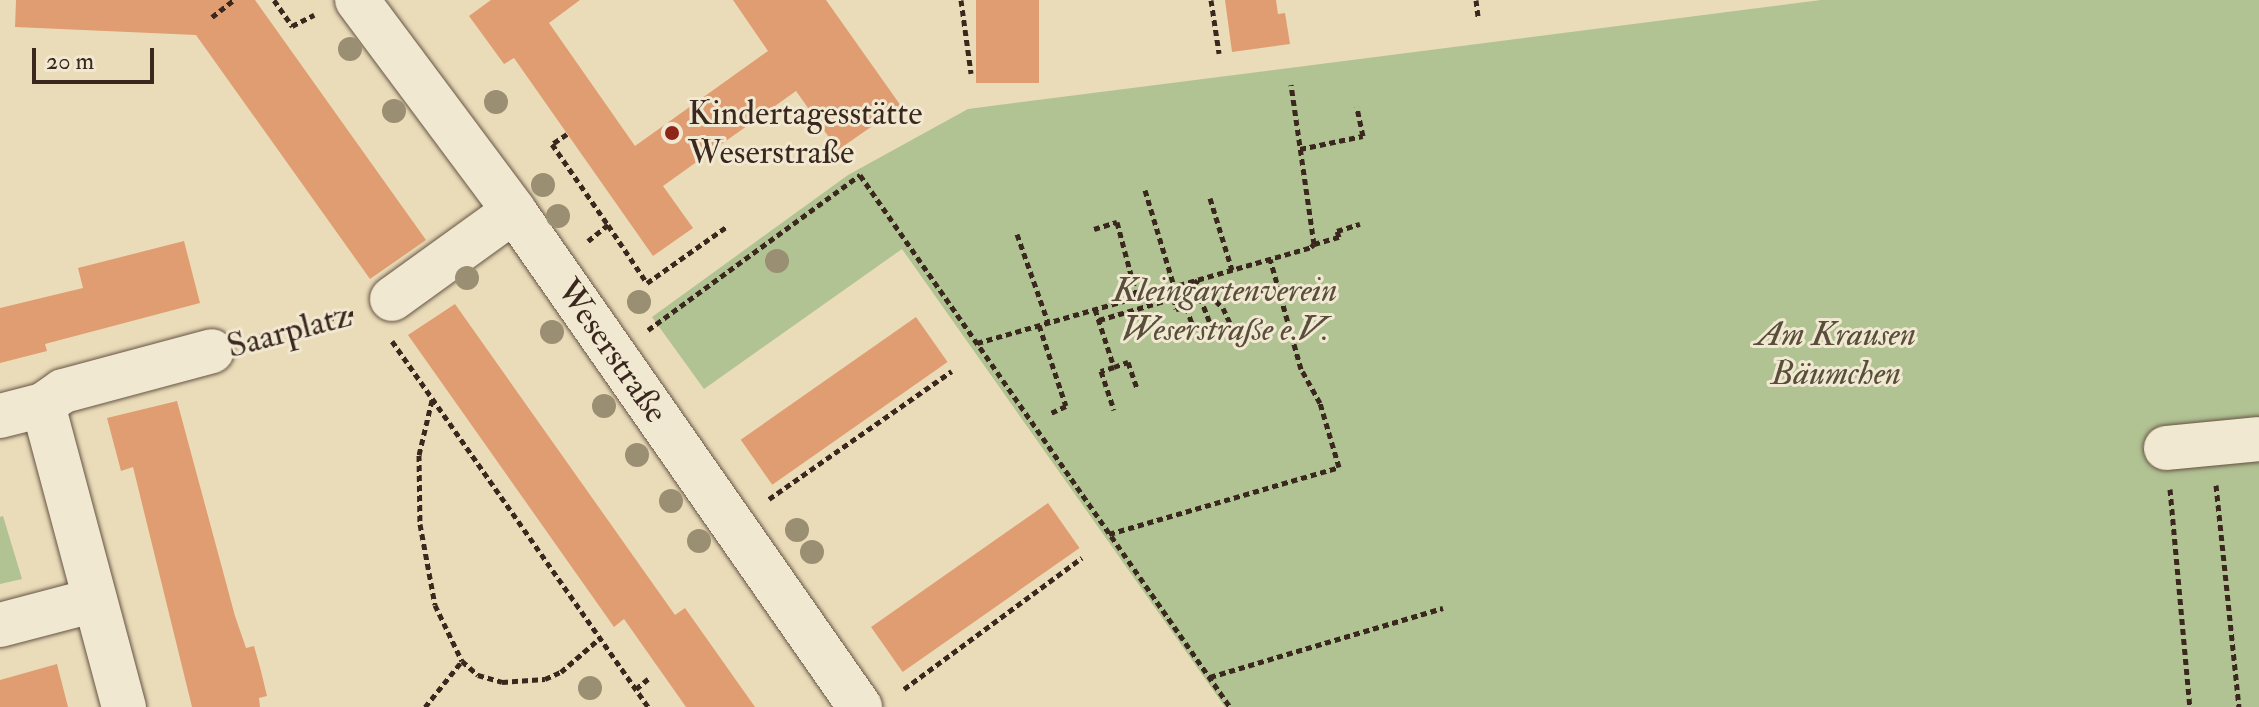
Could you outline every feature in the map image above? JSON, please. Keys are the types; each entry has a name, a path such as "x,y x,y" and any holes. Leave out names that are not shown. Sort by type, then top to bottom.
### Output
{"street":[{"name":"Weserstraße","path":"357,0 514,211 860,707"},
{"path":"396,285 514,211"},
{"name":"Saarplatz","path":"0,416 43,405 63,391 212,351"},
{"path":"43,405 124,707"},
{"path":"2166,448 2259,439"},
{"path":"0,625 95,600"}],"path":[{"path":"212,17 234,0"},
{"path":"274,0 292,26 314,15"},
{"path":"961,0 971,73"},
{"path":"1211,0 1219,53"},
{"path":"1476,0 1478,17"},
{"path":"1291,85 1314,244"},
{"path":"1300,149 1363,136 1357,107"},
{"path":"567,134 552,144 647,283 726,227"},
{"path":"648,330 860,175 1230,707"},
{"path":"1145,190 1174,286"},
{"path":"1210,198 1232,270"},
{"path":"1094,229 1117,222 1137,297"},
{"path":"977,343 1269,259 1339,237 1337,231 1360,224"},
{"path":"588,241 608,225"},
{"path":"1017,234 1048,322"},
{"path":"1109,534 1339,467 1320,403 1301,369 1269,259"},
{"path":"1194,280 1223,308 1235,334"},
{"path":"396,285 433,399 648,707"},
{"name":"Saarplatz","path":"212,351 396,285"},
{"path":"1197,337 1186,307 1190,298 1200,297 1213,331"},
{"path":"1099,320 1174,298 1176,309 1186,307"},
{"path":"1095,309 1114,367"},
{"path":"1039,325 1066,406 1049,414"},
{"path":"1114,410 1101,371 1128,362 1137,388"},
{"path":"769,499 952,371"},
{"path":"433,399 419,455 420,524 435,605 462,661 478,675 502,682 545,679 561,672 599,639"},
{"path":"2212,443 2239,707"},
{"path":"2166,448 2190,707"},
{"path":"904,689 1082,558"},
{"path":"1210,677 1443,608"},
{"path":"425,707 462,661"},
{"path":"636,689 648,679"}],"green space":[{"name":"Am Krausen Bäumchen","path":"1821,0 2259,0 2259,707 1225,707 902,249 704,389 652,317 848,175 968,109"},
{"path":"3,516 22,579 0,584 0,517"}],"building":[{"path":"16,0 255,0 426,240 370,279 196,35 15,27"},
{"path":"491,0 580,0 549,23 635,146 768,51 733,0 826,0 901,106 838,150 796,91 663,186 693,228 653,256 514,58 504,64 469,16"},
{"path":"976,0 1039,0 1039,83 976,83"},
{"path":"1225,0 1276,0 1278,14 1285,13 1290,44 1232,52"},
{"path":"184,241 200,303 45,344 47,351 0,363 0,308 83,288 78,268"},
{"path":"455,304 675,615 685,608 755,707 686,707 624,619 614,627 408,335"},
{"path":"916,317 948,362 772,485 741,440"},
{"path":"177,401 235,616 246,648 254,646 261,671 267,696 259,698 260,707 192,707 133,467 121,471 107,418"},
{"path":"1048,503 1080,548 903,672 871,627"},
{"path":"57,664 68,707 0,707 0,680"}],"place":[{"name":"Kindertagesstätte Weserstraße","path":"672,133"}],"park label":[{"name":"Kleingartenverein Weserstraße e.V.","path":"1225,310"}]}
